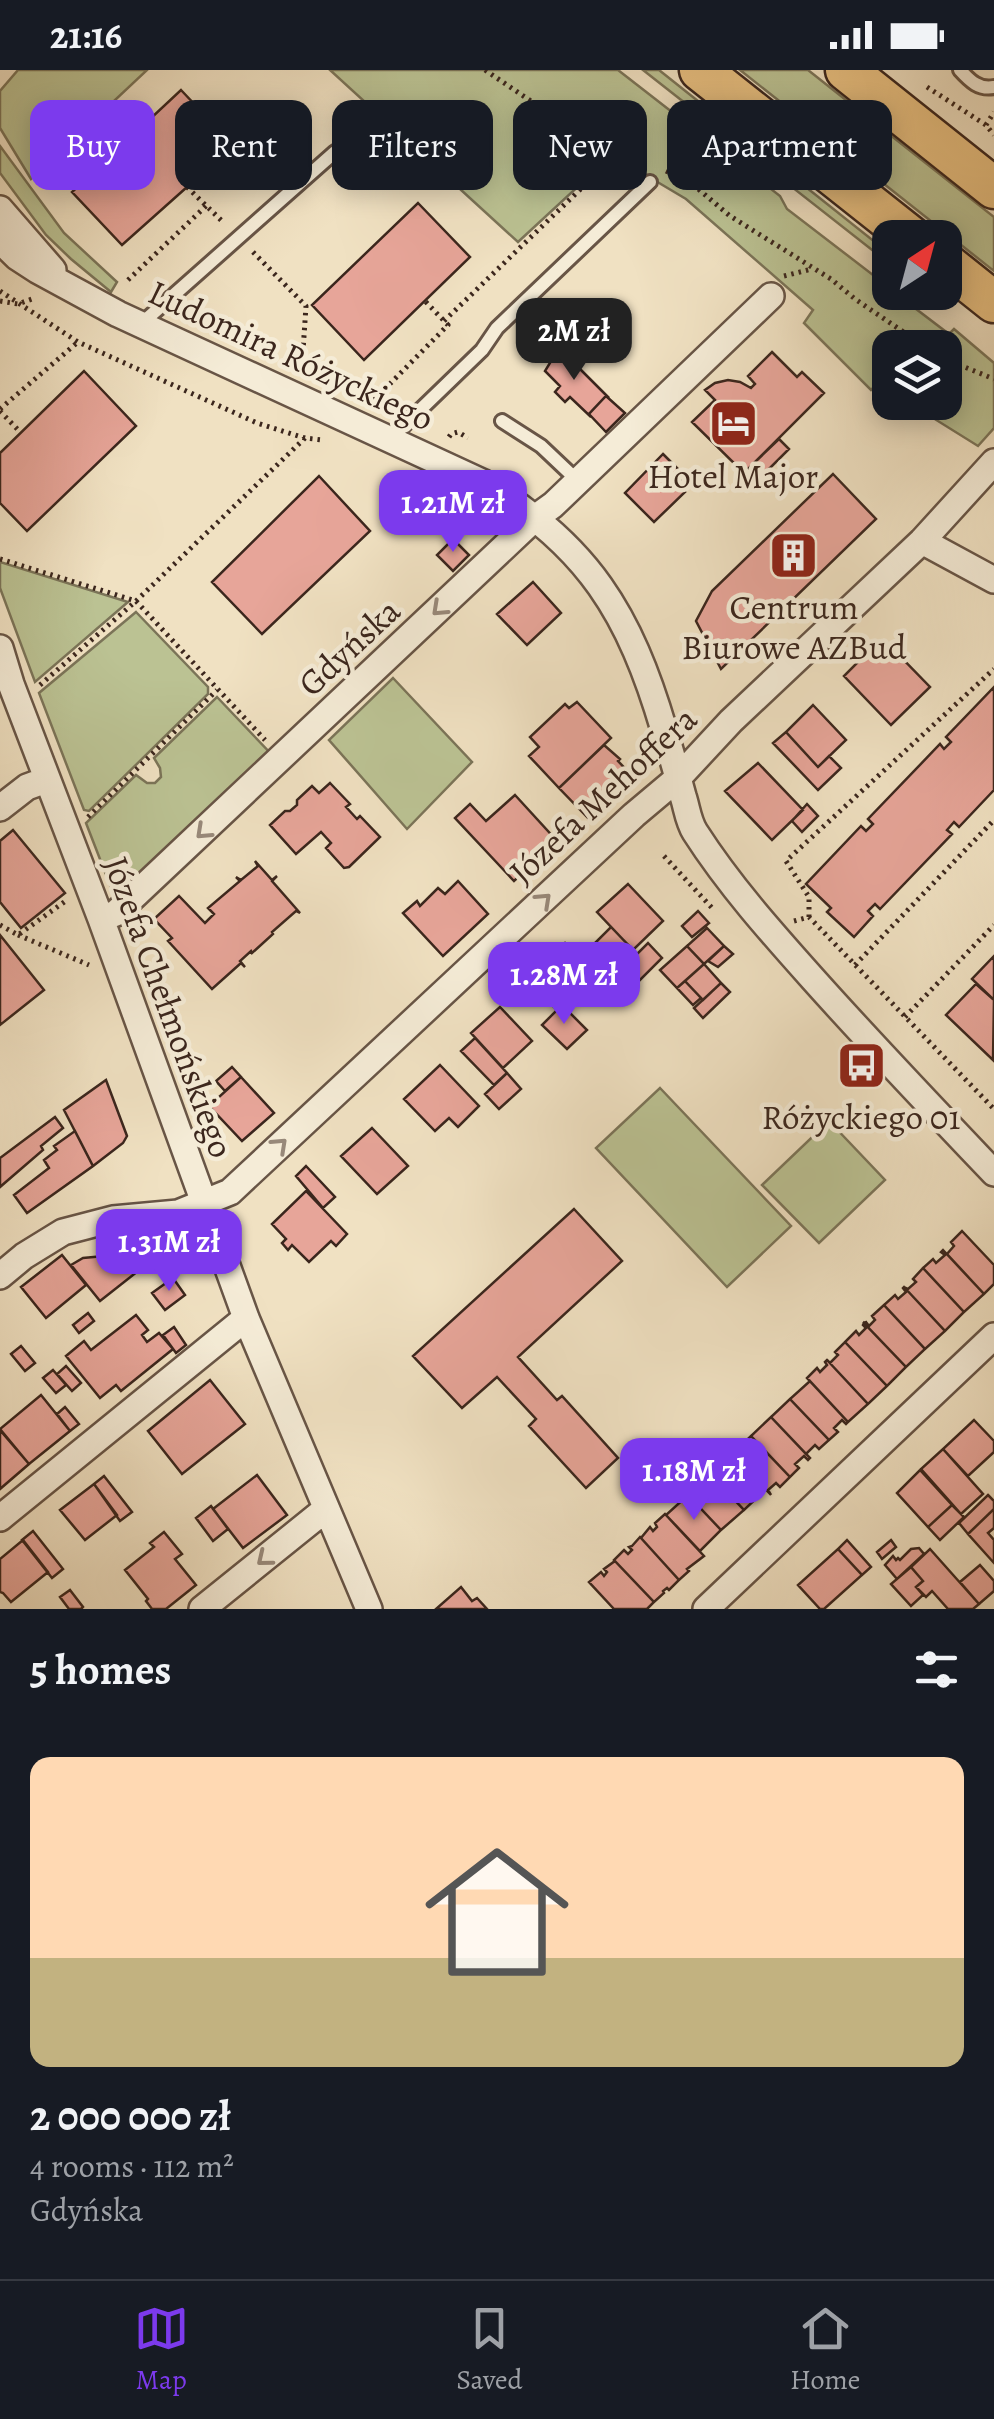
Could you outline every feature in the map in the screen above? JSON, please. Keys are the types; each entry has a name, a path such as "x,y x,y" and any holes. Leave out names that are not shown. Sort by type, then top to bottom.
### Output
{"main road":[{"path":"700,70 889,220"},
{"path":"846,70 994,188"},
{"path":"962,277 994,302"}],"street":[{"name":"Ludomira Różyckiego","path":"0,209 67,284"},
{"name":"Ludomira Różyckiego","path":"0,240 27,264 141,324 482,482 509,498 568,547 616,608 632,638 647,674 692,828 757,916 878,1052 994,1173"},
{"name":"Gdyńska","path":"101,919 116,914 553,505 775,287"},
{"name":"Józefa Mehoffera","path":"0,1276 63,1232 113,1219 178,1213 230,1192 678,778 732,721 922,540 994,462"},
{"path":"922,540 994,580"},
{"name":"Józefa Chełmońskiego","path":"0,648 246,1318 369,1609"},
{"path":"0,808 27,787 46,780"},
{"path":"0,1518 246,1318"},
{"path":"706,1609 994,1336"},
{"path":"202,1609 326,1509"}],"lane":[{"path":"960,70 984,88 994,86"},
{"path":"141,324 332,154"},
{"path":"390,439 482,350 498,328 650,182"},
{"path":"502,421 541,446 578,480"}],"path":[{"path":"485,70 529,100"},
{"path":"921,83 990,125 994,134"},
{"path":"990,125 994,112"},
{"path":"647,162 690,182 730,216 901,330"},
{"path":"190,190 306,306 302,366"},
{"path":"444,321 579,190"},
{"path":"128,280 207,206"},
{"path":"775,287 791,272 815,270"},
{"path":"0,292 78,342 257,422 305,438 336,442"},
{"path":"374,400 448,325 424,300"},
{"path":"0,301 18,304"},
{"path":"21,433 0,410 78,342"},
{"path":"962,367 994,379"},
{"path":"445,444 450,434 458,432 468,438"},
{"path":"33,691 233,510 305,438"},
{"path":"0,559 136,600 282,758"},
{"path":"994,669 786,861 809,897 809,917 994,1109"},
{"path":"82,823 217,690"},
{"path":"855,965 994,820"},
{"path":"18,935 70,898"},
{"path":"781,924 809,917"},
{"path":"0,925 91,966"},
{"path":"905,1017 994,925"},
{"path":"988,1102 994,1096"}],"green space":[{"path":"18,70 147,70 115,100 30,100 30,177 0,128 0,91"},
{"path":"330,70 618,70 667,108 667,188 647,176 647,100 513,100 513,190 574,190 518,242 461,190 493,190 493,100 363,100"},
{"path":"643,70 659,70 697,100 681,100"},
{"path":"740,70 808,70 846,100 778,100"},
{"path":"892,136 994,217 994,271 962,246 962,220 930,220 892,190"},
{"path":"0,146 64,233 117,282 111,292 46,235 0,173"},
{"path":"671,190 772,190 787,209 872,274 872,310 917,310 944,330 872,330 871,390 804,323 813,310"},
{"path":"796,190 810,190 872,240 872,250"},
{"path":"962,336 994,363 994,428 978,446 936,420 962,420"},
{"path":"0,562 128,602 35,682 0,588"},
{"path":"136,612 208,687 208,694 89,811 84,810 39,693"},
{"path":"393,678 472,762 407,829 329,740"},
{"path":"217,697 274,757 117,903 86,823 136,775 147,783 155,783 161,777 154,758"},
{"path":"660,1088 791,1226 727,1287 596,1148"},
{"path":"829,1121 885,1180 819,1243 762,1185"}],"building":[{"path":"181,90 190,100 175,100 175,190 184,190 122,245 72,192 155,190 155,114"},
{"path":"418,203 470,257 364,360 312,305"},
{"path":"559,348 609,398 606,396 589,414 591,417 570,397 565,402 555,392 560,386 545,371"},
{"path":"772,352 797,377 802,372 824,393 744,473 692,422 715,400 705,390 728,380 751,388 755,384 748,376"},
{"path":"84,371 136,426 27,531 0,503 0,453"},
{"path":"606,396 625,413 606,432 589,414"},
{"path":"779,439 789,449 765,473 754,463"},
{"path":"663,454 685,476 677,484 685,492 654,522 625,493"},
{"name":"Centrum Biurowe AZBud","path":"833,474 876,519 721,669 696,621 712,591"},
{"path":"319,476 370,531 262,634 212,582"},
{"path":"453,539 469,555 453,571 437,555"},
{"path":"533,582 561,613 527,645 497,614"},
{"path":"870,645 882,657 892,648 930,687 891,725 844,676"},
{"path":"994,687 994,790 959,827 954,822 947,830 952,834 880,909 875,904 868,911 873,916 854,937 827,912 831,908 806,884 861,826 866,831 873,824 868,819 940,744 944,749 951,742 946,737"},
{"path":"577,702 611,738 559,788 529,756 539,747 530,737 565,704 569,708"},
{"path":"813,705 846,740 818,767 786,732"},
{"path":"786,732 818,767 829,756 841,768 818,790 773,743"},
{"path":"604,745 633,777 589,819 559,788"},
{"path":"758,763 803,810 772,840 725,791"},
{"path":"330,783 350,804 346,807 357,819 360,816 380,837 344,868 326,848 331,843 321,832 296,854 270,825 297,805 297,800 312,786 319,793"},
{"path":"515,795 557,841 514,881 455,818 470,804 486,821"},
{"path":"807,804 818,816 802,832 792,821"},
{"path":"13,830 65,893 21,928 0,902 0,841"},
{"path":"255,861 272,880 277,876 272,881 300,913 296,911 240,961 245,967 241,963 212,989 168,941 172,938 154,919 179,896 205,923 214,914 208,908 240,881 236,877 241,880 258,866"},
{"path":"458,881 488,914 443,956 403,913 417,901 420,906 438,888 445,894"},
{"path":"628,884 663,921 633,950 597,912"},
{"path":"698,911 709,923 692,937 682,926"},
{"path":"611,927 637,954 622,969 596,942"},
{"path":"707,928 724,946 704,964 687,946"},
{"path":"0,935 44,990 0,1025"},
{"path":"565,943 594,972 556,1009 528,980"},
{"path":"648,943 662,958 636,984 622,969"},
{"path":"687,946 704,964 677,988 660,970"},
{"path":"724,946 733,954 718,967 708,961"},
{"path":"994,956 994,1000 972,979"},
{"path":"704,964 721,983 703,1000 685,981"},
{"path":"685,981 701,998 693,1005 677,988"},
{"path":"721,983 730,992 703,1018 694,1008"},
{"path":"976,984 994,1000 993,1060 946,1015"},
{"path":"562,1005 587,1030 567,1049 542,1025"},
{"path":"500,1007 532,1041 503,1068 471,1033"},
{"path":"475,1038 507,1073 494,1085 461,1051"},
{"path":"440,1065 479,1106 458,1127 449,1118 435,1131 404,1099"},
{"path":"232,1067 241,1077 225,1091 216,1081"},
{"path":"507,1073 521,1089 499,1109 485,1094"},
{"path":"241,1077 274,1113 242,1141 209,1106"},
{"path":"106,1080 127,1136 93,1166 64,1110"},
{"path":"55,1117 63,1128 0,1187 0,1158"},
{"path":"372,1128 408,1166 377,1194 341,1156"},
{"path":"75,1131 93,1166 27,1213 14,1195 49,1168 44,1160 57,1150 54,1146"},
{"path":"306,1166 335,1197 323,1208 296,1176"},
{"path":"306,1191 347,1234 336,1246 331,1241 309,1262 292,1245 288,1250 282,1243 286,1239 272,1224"},
{"path":"574,1209 622,1261 518,1357 557,1400 562,1396 618,1458 586,1488 529,1426 536,1419 497,1377 462,1408 413,1356"},
{"path":"962,1231 994,1265 994,1284 984,1294 947,1254 954,1246 951,1242"},
{"path":"943,1250 984,1294 964,1312 923,1268 945,1255"},
{"path":"147,1252 152,1260 100,1301 71,1265 83,1258"},
{"path":"62,1255 86,1285 46,1318 21,1287"},
{"path":"923,1268 964,1312 945,1331 904,1287 908,1289 916,1282 913,1279"},
{"path":"173,1278 185,1295 165,1310 152,1293"},
{"path":"904,1287 945,1331 925,1349 884,1305 895,1295 898,1299 906,1292"},
{"path":"884,1305 925,1349 906,1367 864,1323 869,1326 875,1320 872,1316"},
{"path":"88,1313 94,1321 79,1333 73,1325"},
{"path":"136,1315 148,1330 142,1335 147,1342 159,1333 173,1349 121,1391 116,1385 100,1398 66,1356 84,1341 91,1350"},
{"path":"864,1323 906,1367 887,1386 845,1342 856,1331 859,1335 866,1328"},
{"path":"174,1327 186,1345 176,1353 163,1335"},
{"path":"845,1342 887,1386 868,1404 827,1360 830,1363 838,1355 835,1352"},
{"path":"21,1346 35,1363 25,1371 11,1354"},
{"path":"827,1360 868,1404 848,1422 807,1378 817,1368 820,1372"},
{"path":"66,1366 81,1383 72,1391 57,1374"},
{"path":"53,1370 66,1385 56,1393 43,1378"},
{"path":"210,1380 245,1424 182,1474 148,1431"},
{"path":"810,1381 848,1422 842,1420 834,1428 838,1432 829,1440 790,1399"},
{"path":"41,1395 70,1431 29,1464 0,1429"},
{"path":"790,1399 829,1440 819,1449 815,1445 806,1454 771,1417"},
{"path":"65,1407 79,1424 70,1431 57,1414"},
{"path":"771,1417 810,1458 804,1456 795,1464 799,1468 790,1477 751,1436"},
{"path":"974,1420 994,1441 994,1452 968,1476 943,1449"},
{"path":"0,1430 29,1464 0,1489"},
{"path":"751,1436 790,1477 780,1487 776,1483 768,1490 771,1495 732,1454"},
{"path":"943,1449 983,1494 961,1514 921,1469"},
{"path":"732,1454 765,1490 744,1510 710,1474"},
{"path":"920,1470 952,1505 928,1527 897,1493"},
{"path":"710,1474 744,1510 721,1530 688,1495"},
{"path":"257,1475 287,1515 243,1548 213,1509"},
{"path":"104,1476 132,1512 120,1521 94,1484"},
{"path":"94,1484 117,1515 85,1540 60,1510"},
{"path":"688,1495 721,1530 700,1551 666,1515"},
{"path":"988,1495 994,1501 994,1509 968,1534 959,1523"},
{"path":"952,1505 964,1517 940,1540 928,1527"},
{"path":"211,1506 228,1529 213,1541 196,1518"},
{"path":"994,1509 994,1528 988,1533 994,1540 994,1563 968,1534"},
{"path":"665,1514 704,1556 679,1580 641,1538 650,1527 653,1531 657,1527 655,1523"},
{"path":"33,1531 63,1569 52,1578 22,1540"},
{"path":"164,1532 182,1554 175,1559 196,1585 166,1609 152,1609 125,1570 154,1547 150,1543"},
{"path":"640,1537 679,1580 654,1602 614,1560 624,1550 628,1554 632,1550 629,1547"},
{"path":"23,1540 48,1572 11,1602 0,1592 0,1559"},
{"path":"847,1540 871,1567 862,1575 838,1549"},
{"path":"891,1540 896,1547 882,1559 877,1552"},
{"path":"919,1548 924,1554 897,1579 885,1565 893,1556 900,1560 911,1549"},
{"path":"838,1549 862,1575 820,1609 798,1585"},
{"path":"930,1549 979,1604 973,1609 948,1609 932,1591 926,1597 916,1587 923,1581 911,1567"},
{"path":"615,1561 654,1602 647,1609 614,1609 589,1582 601,1572 604,1576 604,1569"},
{"path":"980,1565 994,1581 994,1591 979,1604 960,1582"},
{"path":"911,1567 923,1581 916,1587 923,1595 911,1606 891,1584"},
{"path":"461,1587 472,1601 477,1598 487,1609 436,1609"},
{"path":"70,1590 81,1609 69,1609 60,1597"}],"place":[{"name":"Hotel Major","path":"733,424"},
{"name":"Centrum Biurowe AZBud","path":"794,555"},
{"name":"Różyckiego 01","path":"861,1065"}]}
